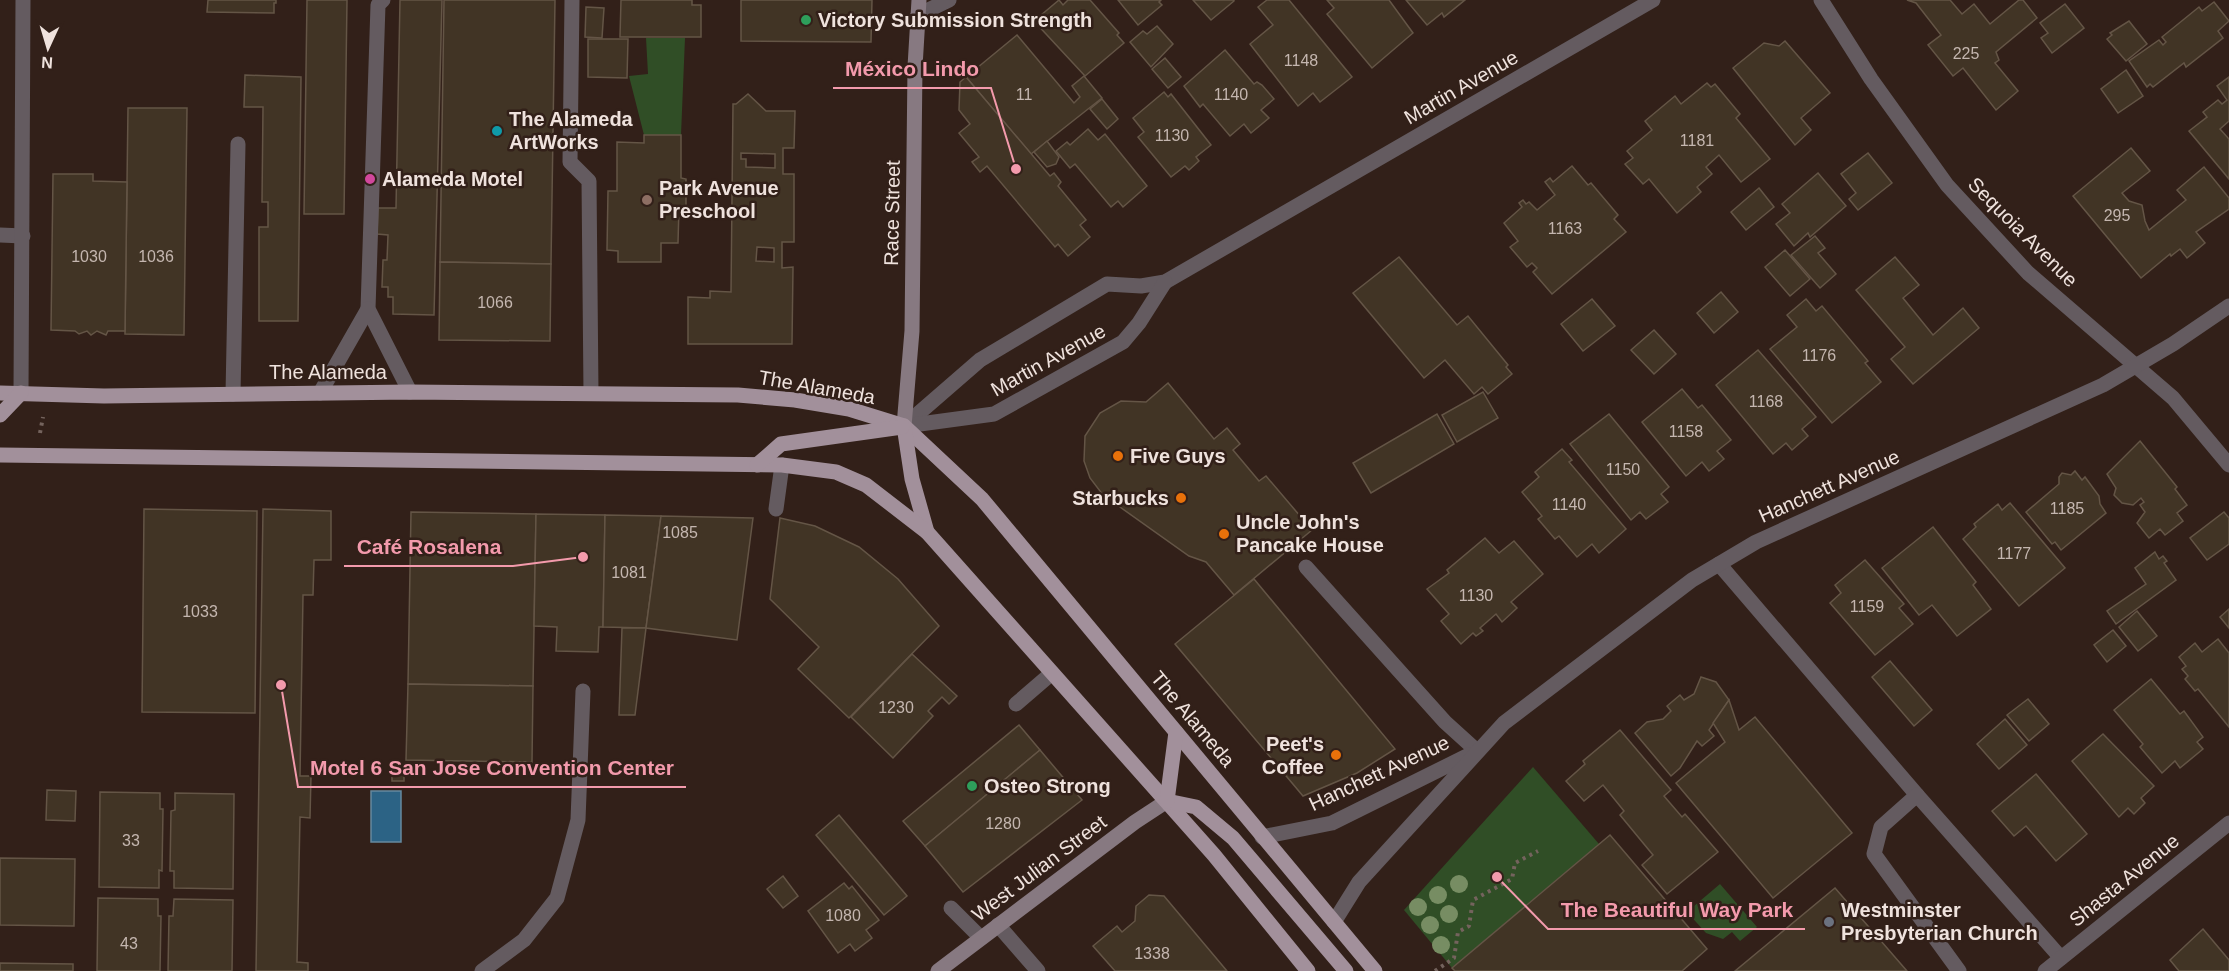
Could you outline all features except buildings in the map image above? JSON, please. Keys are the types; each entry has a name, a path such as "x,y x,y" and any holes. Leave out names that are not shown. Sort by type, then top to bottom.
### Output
{"main road":[{"name":"Race Street","path":"904,426 912,331 915,67 918,8"},
{"name":"The Alameda","path":"0,393 104,396 410,392 738,395 795,400 849,409 904,426 982,499 1375,971"},
{"path":"0,415 21,393"},
{"path":"757,465 781,444 904,426 912,479 927,532"},
{"path":"0,454 782,465 836,472 866,485 927,532 1214,855 1308,971"},
{"path":"1167,801 1176,732"},
{"path":"1167,801 1196,807 1233,838 1346,971"},
{"name":"West Julian Street","path":"938,971 1167,801"}],"street":[{"path":"21,393 23,0"},
{"path":"572,0 570,162 589,181 591,392"},
{"path":"918,8 949,0"},
{"name":"Martin Avenue","path":"904,426 980,360 1107,284 1141,286 1165,282 1653,0"},
{"name":"Sequoia Avenue","path":"1821,0 1871,79 1947,185 2028,273 2173,398 2229,465"},
{"path":"320,393 368,309 378,2"},
{"path":"233,394 238,144"},
{"path":"0,235 22,236"},
{"name":"Martin Avenue","path":"904,426 994,414 1004,409 1123,342 1139,323 1165,282"},
{"name":"Hanchett Avenue","path":"1334,922 1359,882 1504,723 1692,580 1756,542 2103,385 2229,306"},
{"path":"368,309 410,392"},
{"path":"776,509 782,465"},
{"path":"1719,564 1917,795 2061,958"},
{"path":"1306,567 1445,722 1477,751"},
{"path":"1016,704 1052,673"},
{"path":"482,971 524,940 557,898 578,820 583,691"},
{"name":"Hanchett Avenue","path":"1262,837 1332,823 1477,751"},
{"path":"1917,795 1881,827 1874,854 1959,971"},
{"name":"Shasta Avenue","path":"2045,971 2229,823"},
{"path":"951,908 981,938"},
{"path":"998,925 1038,971"}],"path":[{"path":"39,437 44,411"},
{"path":"1435,971 1454,958 1458,932 1469,926 1473,900 1512,879 1515,863 1538,851"}],"green space":[{"path":"646,38 685,38 681,135 644,135 629,76 648,74"},
{"path":"1533,767 1599,844 1452,968 1404,910"},
{"path":"1720,884 1757,927 1740,941 1732,932 1723,939 1706,933 1687,912"}],"water":[{"path":"371,791 401,791 401,842 371,842"}],"place":[{"name":"Victory Submission Strength","path":"806,20"},
{"name":"The Alameda ArtWorks","path":"497,131"},
{"name":"México Lindo","path":"1016,169"},
{"name":"Alameda Motel","path":"370,179"},
{"name":"Park Avenue Preschool","path":"647,200"},
{"name":"Five Guys","path":"1118,456"},
{"name":"Starbucks","path":"1181,498"},
{"name":"Uncle John's Pancake House","path":"1224,534"},
{"name":"Café Rosalena","path":"583,557"},
{"name":"Motel 6 San Jose Convention Center","path":"281,685"},
{"name":"Peet's Coffee","path":"1336,755"},
{"name":"Osteo Strong","path":"972,786"},
{"name":"The Beautiful Way Park","path":"1497,877"},
{"name":"Westminster Presbyterian Church","path":"1829,922"}]}
